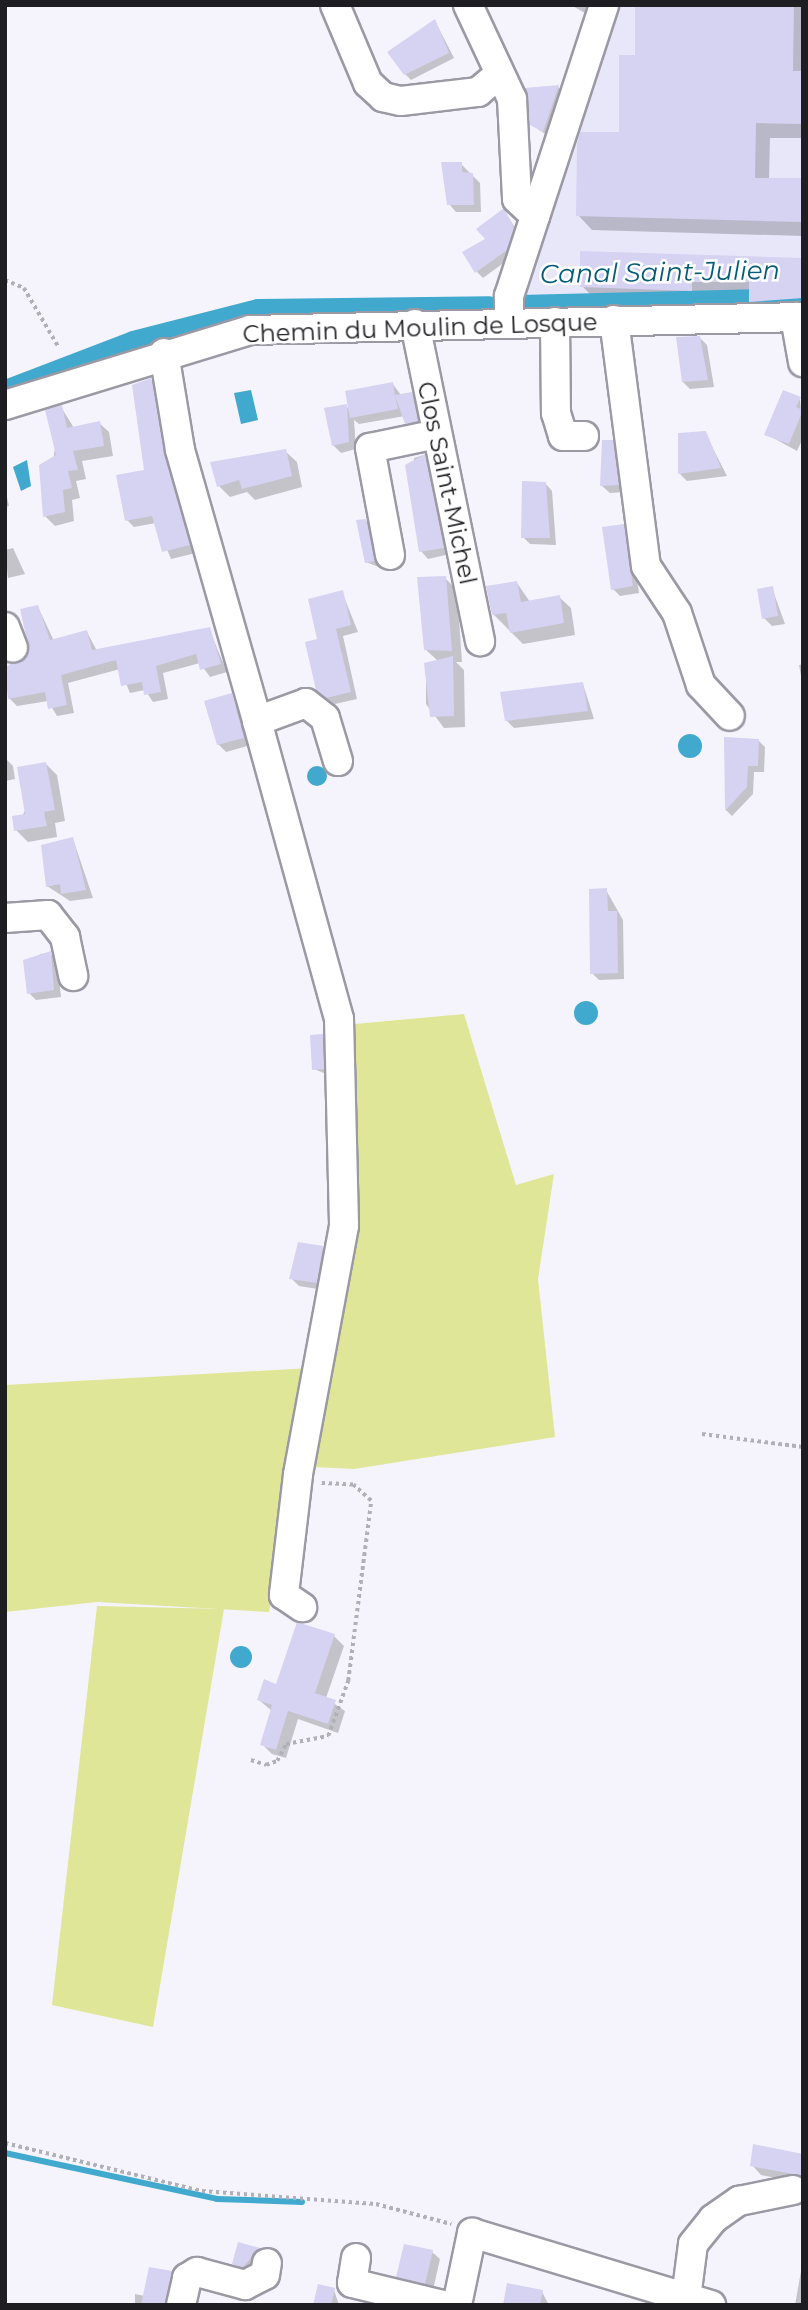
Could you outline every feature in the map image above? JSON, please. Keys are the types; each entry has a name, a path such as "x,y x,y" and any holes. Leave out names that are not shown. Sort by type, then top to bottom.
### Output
{"street":[{"path":"335,5 368,83 383,97 401,101 478,92 498,75"},
{"path":"468,5 498,75 512,99 516,199 535,216"},
{"path":"509,309 535,216 604,5"},
{"name":"Chemin du Moulin de Losque","path":"5,405 164,353 250,330 415,324 509,309 555,322 799,317"},
{"path":"799,317 803,362"},
{"path":"614,320 646,566 677,613 701,685 730,716"},
{"path":"555,322 556,413 563,436 584,436"},
{"name":"Clos Saint-Michel","path":"415,324 480,641"},
{"path":"164,353 180,450 339,1019 344,1226 298,1475 284,1595 302,1607"},
{"path":"390,555 370,448 437,434"},
{"path":"257,722 306,703 325,718 338,761"},
{"path":"5,918 48,915 65,937 73,976"},
{"path":"457,2305 472,2233 699,2301 693,2244 713,2218 739,2201 793,2190"},
{"path":"356,2258 352,2283 443,2305"},
{"path":"181,2305 187,2278 197,2272 256,2283 267,2263"},
{"path":"344,2305 345,2297 384,2305"}],"path":[{"path":"5,280 24,288 58,345"},
{"path":"702,1434 803,1447"},
{"path":"251,1760 266,1765 277,1761 286,1744 328,1736 354,1655 371,1500 353,1485 298,1475"},
{"path":"5,2143 202,2191 376,2204 472,2233"}],"shaded area":[{"path":"612,5 803,5 803,291 518,296"}],"green space":[{"path":"464,1014 516,1185 554,1174 538,1279 555,1437 354,1469 313,1467 354,1212 344,1025"},
{"path":"311,1368 269,1612 97,1602 5,1612 5,1385"},
{"path":"97,1606 224,1609 153,2027 52,2005"}],"water":[{"path":"251,390 258,420 241,424 234,393"},
{"path":"27,460 31,486 21,491 13,467"},
{"path":"690,734 701,741 702,746 695,757 690,758 679,751 678,746 685,735"},
{"path":"317,766 324,769 327,776 324,783 317,786 310,783 307,776 310,769"},
{"path":"586,1001 597,1008 598,1013 591,1024 586,1025 575,1018 574,1013 581,1002"},
{"path":"241,1646 249,1649 252,1657 249,1665 241,1668 233,1665 230,1657 233,1649"}],"building":[{"path":"635,5 794,5 793,71 803,71 803,124 756,123 755,178 803,178 803,222 576,216 577,143 580,132 619,132 619,55 635,55"},
{"path":"435,19 449,53 404,75 387,52"},
{"path":"559,85 543,132 530,125 525,88"},
{"path":"441,162 462,162 462,172 473,173 474,205 447,205"},
{"path":"504,208 514,228 507,250 475,273 462,252 485,239 476,229"},
{"path":"580,251 803,258 803,298 749,302 749,282 692,282 692,291 580,287"},
{"path":"700,336 708,380 682,382 676,337"},
{"path":"151,378 190,545 162,552 152,516 125,521 116,475 144,470 132,385"},
{"path":"393,382 395,395 412,392 418,421 405,424 395,396 398,409 350,418 345,391"},
{"path":"783,390 801,397 796,407 803,410 789,444 764,435"},
{"path":"347,404 349,442 332,446 324,408"},
{"path":"62,405 67,428 100,421 104,446 73,451 78,470 68,471 72,488 63,490 65,512 43,517 39,465 56,455 45,410"},
{"path":"706,431 721,468 678,474 678,433"},
{"path":"602,440 613,440 619,485 600,486"},
{"path":"286,449 292,476 242,489 239,480 217,487 210,462"},
{"path":"425,454 444,548 419,552 405,465"},
{"path":"522,481 546,482 550,538 521,538"},
{"path":"366,519 375,561 365,563 356,520"},
{"path":"624,524 633,586 611,590 602,527"},
{"path":"446,576 452,651 424,650 417,577"},
{"path":"517,581 521,602 560,595 564,623 510,633 506,613 492,615 486,586"},
{"path":"773,586 778,616 762,619 757,589"},
{"path":"343,590 351,625 336,629 351,692 326,698 316,690 305,642 317,639 308,599"},
{"path":"38,605 50,640 87,630 92,650 210,627 221,664 200,670 196,654 156,666 161,692 144,695 142,682 121,686 116,660 61,675 67,705 48,709 45,692 8,699 5,668 29,650 20,609"},
{"path":"453,656 454,716 430,717 424,663"},
{"path":"583,682 588,711 505,721 500,692"},
{"path":"232,693 244,738 217,745 204,701"},
{"path":"724,737 759,739 758,766 748,766 747,787 725,811"},
{"path":"46,762 55,810 44,812 47,826 14,831 12,816 25,814 17,767"},
{"path":"73,837 86,890 61,894 60,884 46,887 41,845"},
{"path":"607,888 608,911 617,911 618,973 590,974 589,889"},
{"path":"51,951 54,990 27,994 23,960"},
{"path":"323,1034 324,1069 312,1070 310,1035"},
{"path":"298,1242 323,1246 317,1283 289,1279"},
{"path":"297,1622 335,1634 315,1693 336,1700 328,1724 288,1711 276,1750 260,1745 272,1705 257,1700 264,1679 276,1684"},
{"path":"753,2144 803,2154 803,2176 750,2166"},
{"path":"238,2242 260,2248 243,2267 232,2264"},
{"path":"404,2244 433,2250 425,2284 396,2277"},
{"path":"149,2267 172,2271 165,2305 141,2305"},
{"path":"507,2283 543,2290 540,2305 503,2305"},
{"path":"318,2284 335,2288 331,2305 313,2305"}],"waterway":[{"name":"Canal Saint-Julien","path":"519,305 803,298"},
{"name":"Canal Saint-Julien","path":"5,390 133,341 258,309 489,306"},
{"path":"5,2153 217,2199 302,2202"}]}
